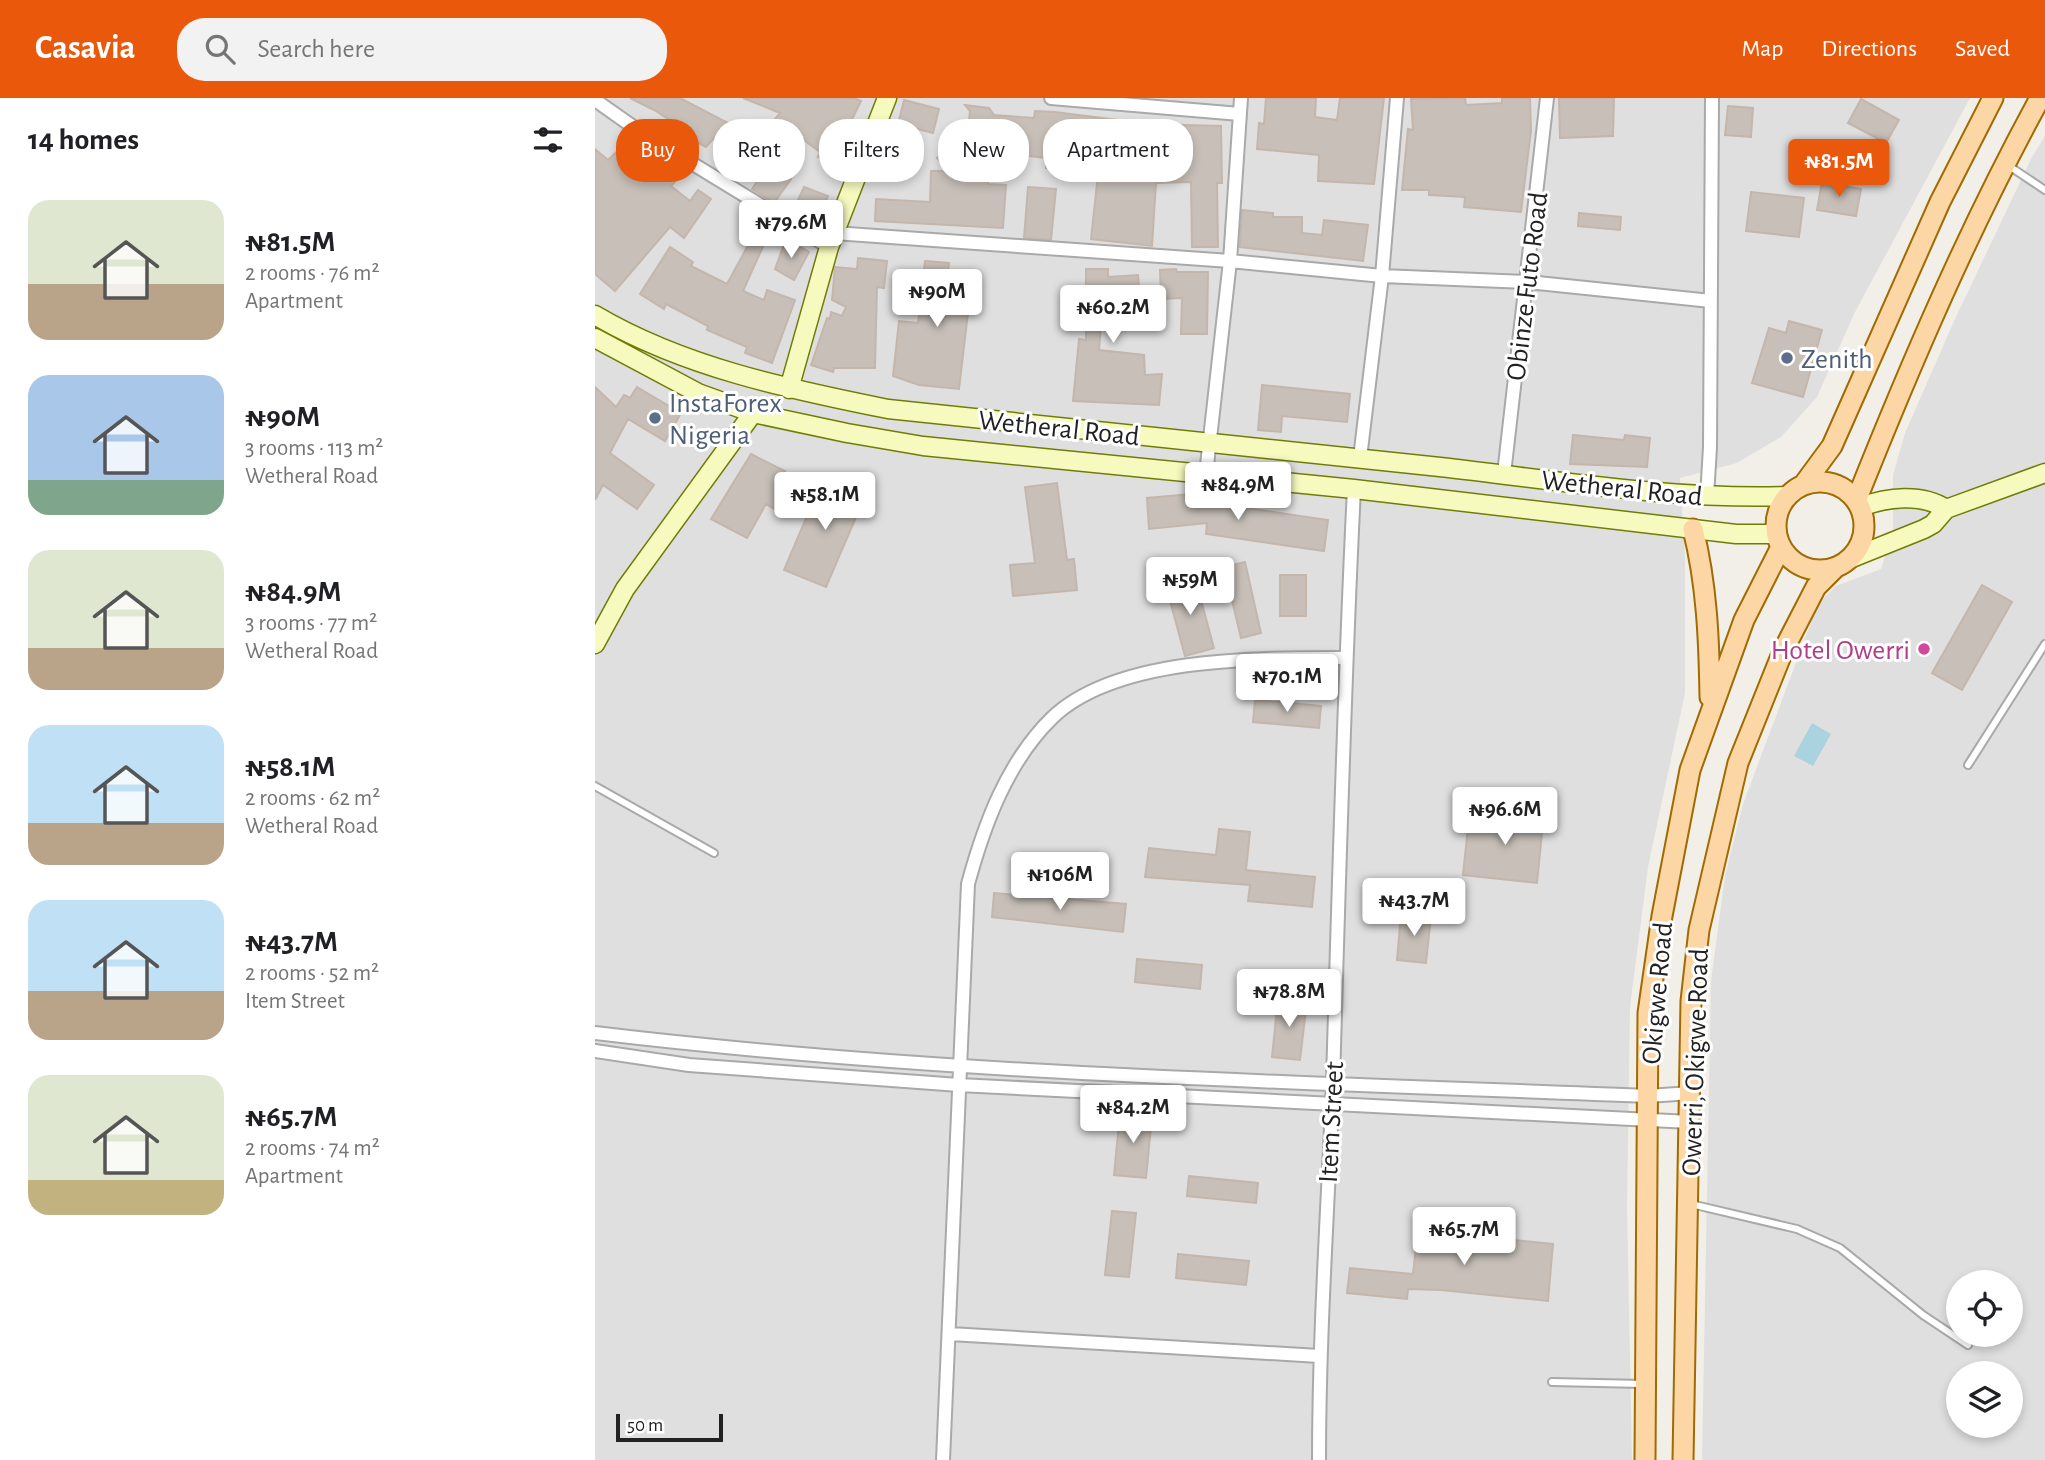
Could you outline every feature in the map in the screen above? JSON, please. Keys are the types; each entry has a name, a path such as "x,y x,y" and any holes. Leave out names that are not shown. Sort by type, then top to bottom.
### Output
{"main road":[{"path":"789,389 832,240 887,98"},
{"path":"1993,98 1940,202 1832,446 1804,484 1788,495 1780,507 1778,541 1803,566 1817,570 1841,564 1924,529 1933,524 1946,509 2045,473"},
{"path":"1841,564 1859,545 1864,525 1859,504 1921,339 2005,163 2040,98"},
{"name":"Wetheral Road","path":"595,315 621,331 685,356 789,389 888,409 1707,497 1788,495"},
{"name":"Wetheral Road","path":"595,338 698,393 753,413 923,446 1354,489 1693,528 1778,541"},
{"path":"595,643 625,589 753,413"},
{"path":"1804,484 1828,482 1839,486 1859,504"},
{"path":"1859,504 1888,499 1922,499 1933,500 1946,509"},
{"path":"1693,528 1702,565 1709,625 1710,708"},
{"name":"Okigwe Road","path":"1645,1460 1648,1013 1662,916 1690,770 1710,708 1778,541"},
{"name":"Owerri, Okigwe Road","path":"1683,1460 1691,1001 1699,930 1738,763 1783,652 1816,587 1841,564"}],"street":[{"path":"1051,98 1240,114"},
{"path":"1206,474 1230,261 1241,98"},
{"path":"1360,458 1382,276 1398,98"},
{"name":"Obinze Futo Road","path":"1504,474 1547,98"},
{"path":"1707,497 1712,98"},
{"path":"595,100 639,131 832,240 1230,261 1382,276 1528,282 1711,301"},
{"name":"Item Street","path":"1318,1460 1319,1356 1333,1083 1345,658 1354,489"},
{"path":"943,1460 965,920 971,873 980,839 1005,782 1053,718 1096,690 1148,673 1249,658 1345,658"},
{"path":"595,1033 692,1045 959,1066 1648,1096 1691,1093"},
{"path":"595,1051 689,1065 959,1085 1690,1122"},
{"path":"950,1334 1319,1356"}],"lane":[{"path":"2005,163 2045,190"},
{"path":"1968,765 2045,644"},
{"path":"595,786 714,853"},
{"path":"1689,1203 1797,1229 1840,1248 1946,1330"},
{"path":"1552,1382 1645,1384"}],"shaded area":[{"path":"595,98 1970,98 1854,314 1817,397 1781,437 1737,463 1680,478 1685,558 1685,693 1648,867 1630,1007 1627,1207 1632,1460 595,1460"},
{"path":"2045,136 2045,1460 1702,1460 1711,981 1725,876 1743,804 1818,604 1836,586 1881,569 1893,532 1893,475 1905,433 1955,319 2032,157"}],"water":[{"path":"1812,723 1831,734 1813,766 1794,756"}],"building":[{"path":"630,98 680,98 720,119 713,119 713,139 706,147 699,143 699,119 668,119"},
{"path":"743,98 854,98 861,101 852,119 819,119 819,151 805,141 805,119 775,119 780,113"},
{"path":"1266,98 1316,98 1315,117 1337,120 1340,98 1384,98 1374,184 1318,181 1319,155 1257,149 1259,123 1264,124"},
{"path":"1465,98 1466,105 1502,103 1502,98 1530,98 1531,131 1521,212 1464,207 1465,197 1429,195 1429,190 1402,190 1408,129 1413,130 1411,99"},
{"path":"1559,98 1614,98 1613,136 1560,138"},
{"path":"1861,99 1899,120 1886,143 1848,123"},
{"path":"904,100 939,109 933,133 924,131 924,119 899,119"},
{"path":"965,105 989,108 994,115 1034,118 1035,111 1110,119 1043,119 1043,158 1029,156 1029,119 969,119 970,111"},
{"path":"1728,106 1753,108 1751,137 1725,135"},
{"path":"1193,125 1221,126 1222,183 1217,183 1218,247 1192,247"},
{"path":"595,149 608,160 616,152 616,182 675,182 671,186 690,201 698,190 711,199 684,238 670,227 615,291 595,274"},
{"path":"931,171 938,171 938,182 988,182 1006,185 1003,228 875,221 876,199 930,202"},
{"path":"757,182 789,182 774,203 752,189"},
{"path":"1097,182 1191,182 1156,183 1152,246 1091,239"},
{"path":"1822,182 1861,189 1856,216 1817,210"},
{"path":"804,187 828,196 815,224 792,213"},
{"path":"1028,187 1056,189 1051,240 1024,238"},
{"path":"1751,192 1804,198 1799,237 1746,231"},
{"path":"1242,210 1273,213 1273,217 1302,217 1302,233 1322,235 1324,220 1368,225 1363,261 1240,247"},
{"path":"1579,213 1621,217 1620,230 1578,226"},
{"path":"759,225 770,231 743,291 764,300 767,290 795,300 772,363 745,353 747,347 707,330 708,326 666,304 664,309 640,294 670,247 693,262 691,266 727,284"},
{"path":"786,239 809,252 794,280 775,269"},
{"path":"858,258 887,261 884,288 877,287 875,368 834,368 833,372 811,365 827,318 830,319 831,312 842,316 846,307 832,300 835,267 857,269"},
{"path":"925,261 949,263 948,271 979,275 974,314 968,313 959,389 919,385 893,376 899,321 918,323"},
{"path":"1086,269 1108,269 1108,277 1138,275 1142,329 1101,326 1099,350 1144,355 1145,375 1162,374 1159,405 1073,401 1079,339 1086,340"},
{"path":"1176,269 1177,272 1208,272 1207,334 1181,334 1182,298 1161,299 1160,270"},
{"name":"Zenith","path":"1789,321 1822,330 1803,397 1752,383 1769,328 1786,333"},
{"path":"1262,385 1350,394 1347,422 1282,416 1281,432 1258,430"},
{"path":"595,387 616,407 624,395 630,398 637,387 681,413 665,441 628,419 610,453 654,485 637,509 603,485 595,500"},
{"path":"1573,435 1624,440 1625,435 1650,438 1647,467 1570,464"},
{"path":"751,454 785,471 782,475 802,487 784,515 766,504 747,538 711,519"},
{"path":"824,476 866,494 826,587 784,570"},
{"path":"1057,483 1067,560 1074,559 1077,590 1013,596 1010,565 1035,563 1025,487"},
{"path":"1191,494 1192,500 1328,520 1324,551 1206,534 1207,523 1149,529 1147,498"},
{"path":"1245,562 1261,633 1241,638 1224,567"},
{"path":"1280,575 1306,575 1306,616 1280,616"},
{"path":"1195,578 1214,648 1185,656 1166,586"},
{"path":"1982,585 2012,602 1962,690 1932,673"},
{"path":"1255,700 1321,706 1319,728 1253,722"},
{"path":"1504,809 1544,813 1537,883 1463,875 1469,817 1502,820"},
{"path":"1219,829 1250,832 1246,870 1315,877 1312,907 1248,901 1250,885 1145,877 1149,848 1216,855"},
{"path":"994,893 1126,904 1123,932 992,917"},
{"path":"1401,913 1431,916 1426,963 1397,960"},
{"path":"1137,959 1202,965 1200,989 1135,982"},
{"path":"1278,998 1307,1001 1300,1060 1272,1057"},
{"path":"1120,1112 1152,1116 1146,1178 1114,1175"},
{"path":"1189,1176 1258,1183 1256,1203 1187,1196"},
{"path":"1112,1211 1136,1213 1129,1277 1105,1275"},
{"path":"1419,1220 1448,1223 1447,1233 1553,1244 1548,1301 1441,1290 1408,1289 1407,1299 1347,1293 1350,1268 1413,1274"},
{"path":"1178,1254 1249,1261 1246,1285 1176,1278"}],"place":[{"name":"Zenith","path":"1787,358"},
{"name":"InstaForex Nigeria","path":"655,418"},
{"name":"Hotel Owerri","path":"1924,649"}]}
